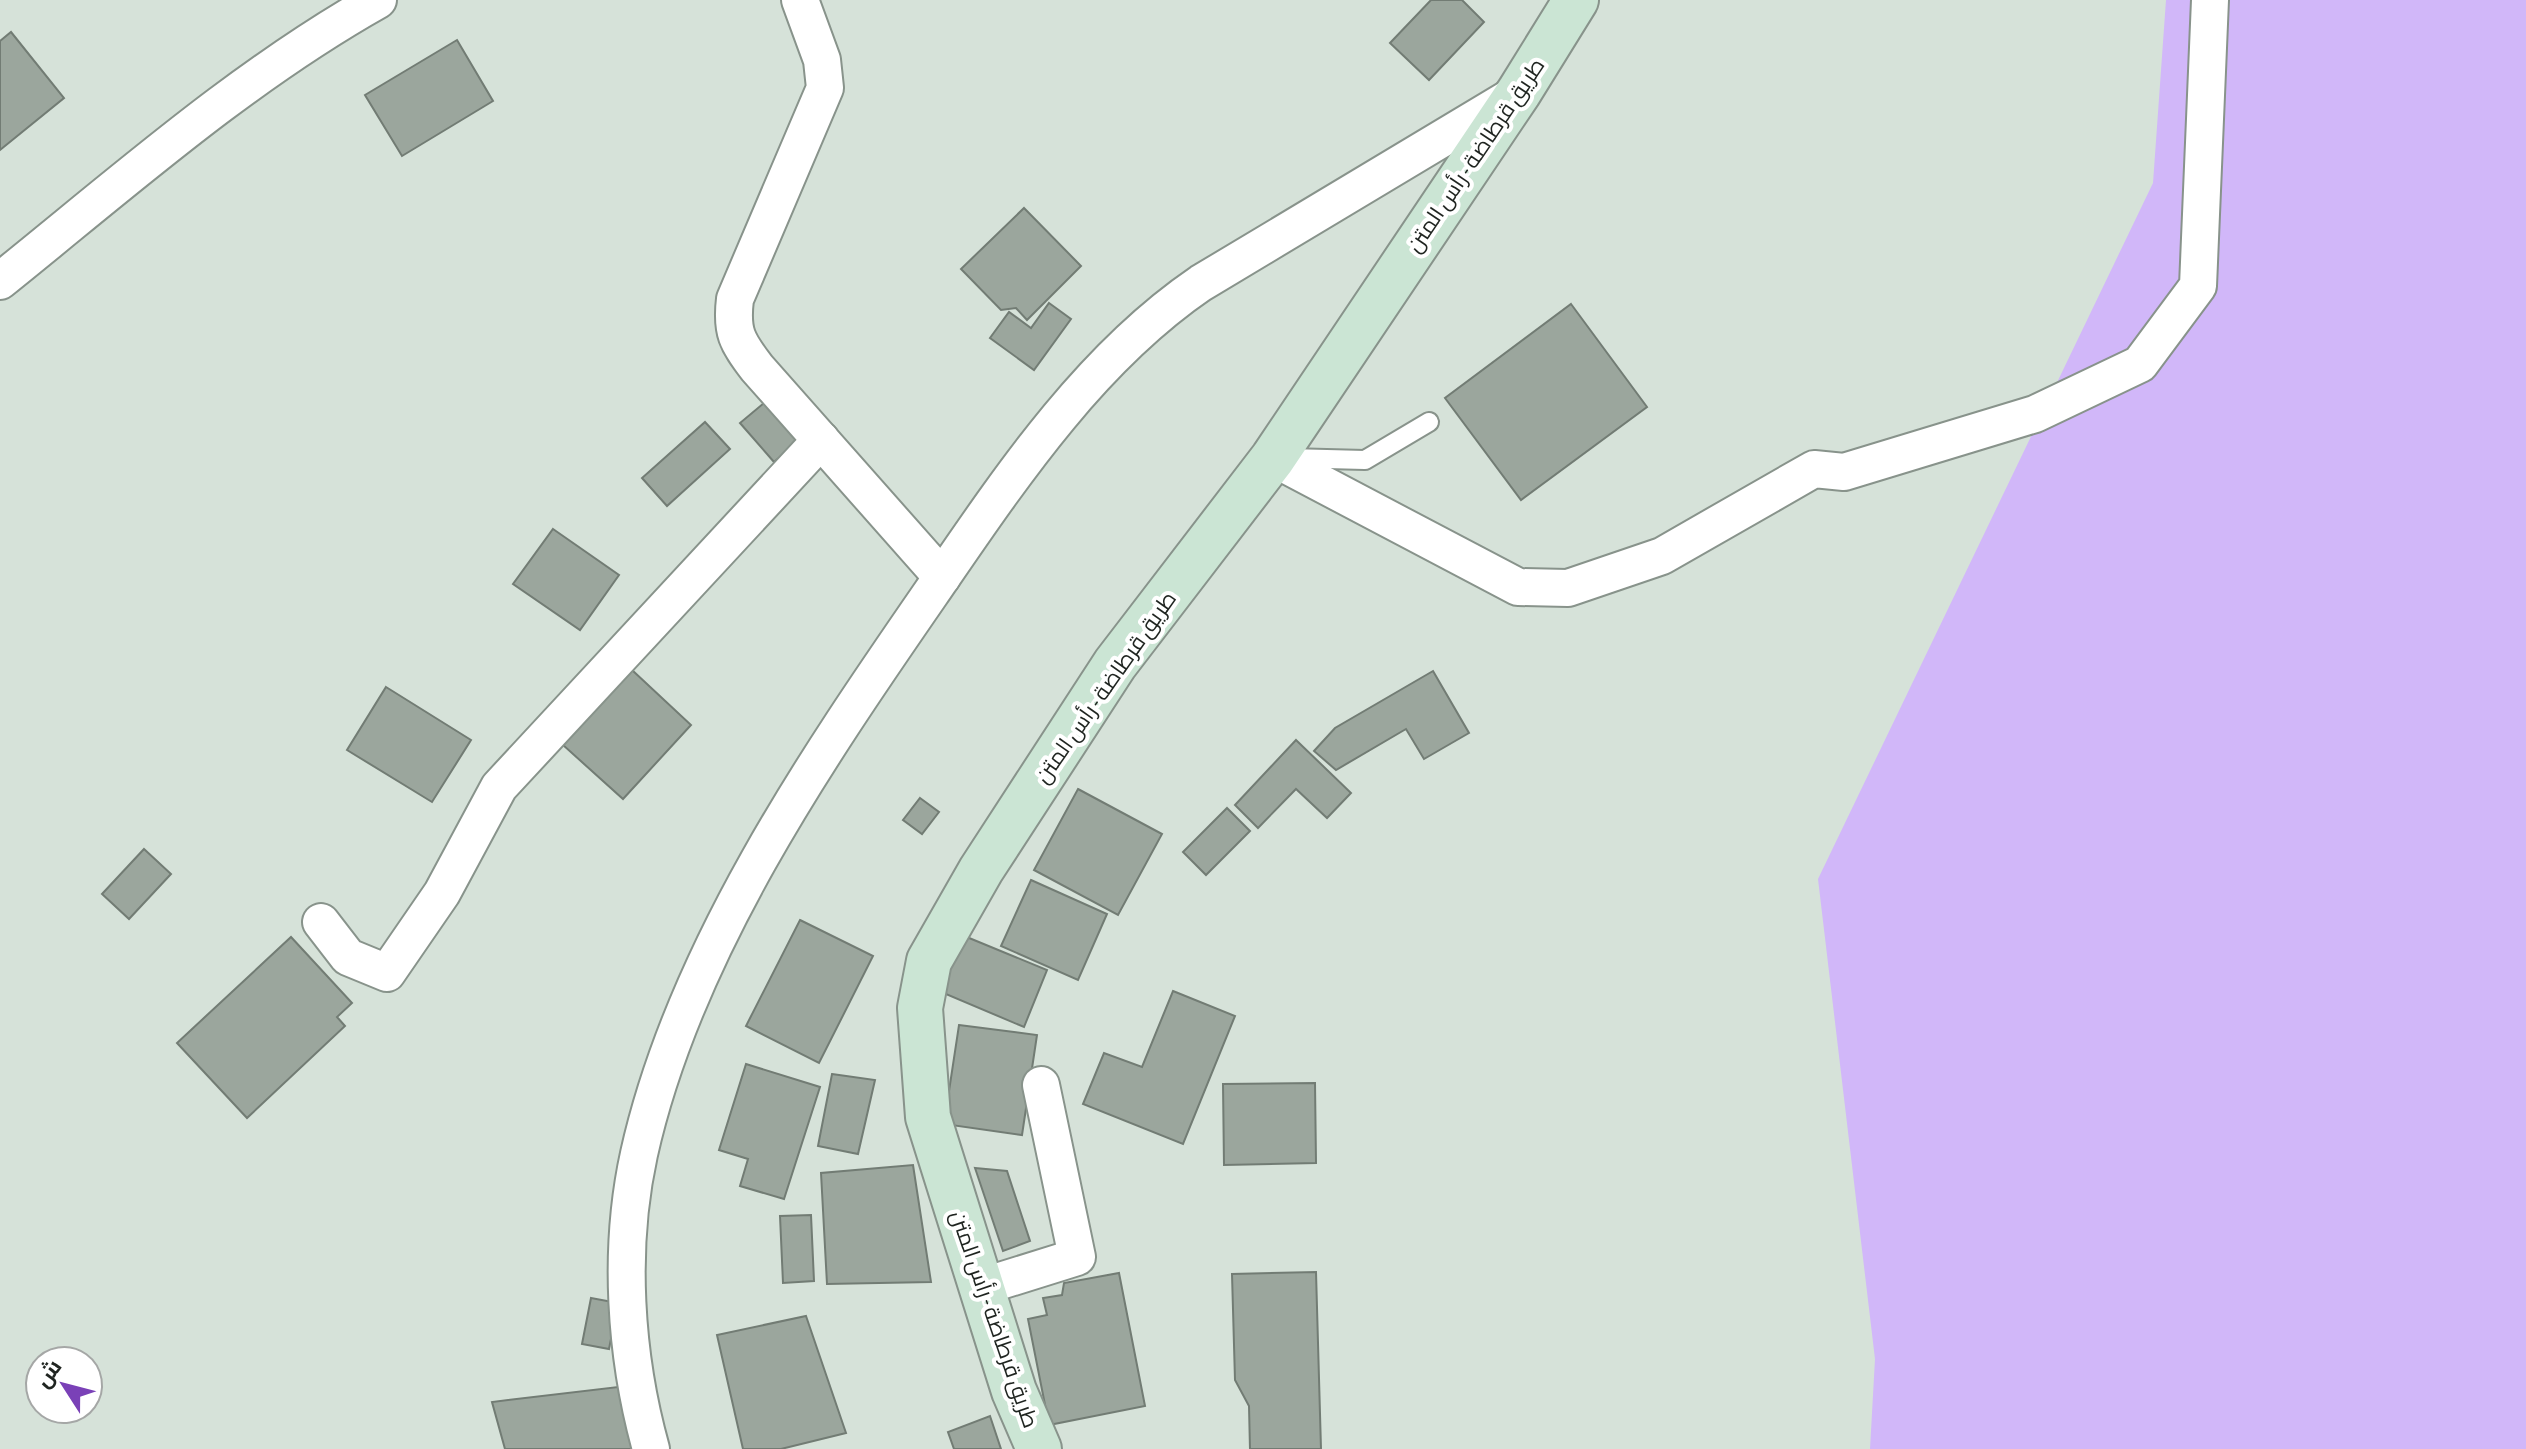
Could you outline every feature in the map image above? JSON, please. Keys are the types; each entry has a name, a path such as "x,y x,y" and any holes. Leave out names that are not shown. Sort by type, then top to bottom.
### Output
{"main road":[{"name":"طريق قرطاضة - رأس المتن","path":"1039,1449 1014,1391 984,1286 928,1117 920,1008 929,961 981,870 1115,664 1273,458 1519,92 1576,0"}],"street":[{"path":"0,281 223,101 335,24 378,0"},
{"path":"800,0 822,60 825,88 735,299 732,326 742,348 757,368 942,577"},
{"path":"1273,458 1518,587 1568,588 1662,556 1814,469 1844,472 2035,414 2140,364 2198,286 2210,0"},
{"path":"651,1449 631,1349 627,1240 639,1156 666,1057 729,913 858,698 1014,476 1121,346 1159,312 1262,244 1519,92"},
{"path":"321,922 348,957 387,973 442,893 499,787 821,440"},
{"path":"984,1286 1077,1257 1041,1085"}],"lane":[{"path":"1273,458 1365,460 1429,422"}],"shaded area":[{"path":"2166,0 2526,0 2526,1449 1870,1449 1875,1359 1818,879 2153,183"}],"building":[{"path":"1431,0 1462,0 1484,22 1429,80 1390,43"},
{"path":"11,32 64,98 0,150 0,41"},
{"path":"457,40 493,101 402,156 365,95"},
{"path":"1024,208 1081,266 1027,320 1016,308 1001,310 961,269"},
{"path":"1049,303 1071,319 1034,370 990,338 1009,312 1031,328"},
{"path":"1571,304 1647,407 1521,500 1445,398"},
{"path":"770,398 804,437 774,462 740,423"},
{"path":"705,422 730,449 667,506 642,478"},
{"path":"553,529 619,575 580,630 513,584"},
{"path":"632,670 691,725 623,799 563,745"},
{"path":"1433,671 1469,733 1424,759 1406,729 1336,770 1314,751 1335,728"},
{"path":"386,687 471,740 432,802 347,750"},
{"path":"1296,740 1351,793 1327,818 1296,789 1258,828 1235,805"},
{"path":"1078,789 1162,834 1118,915 1034,870"},
{"path":"920,798 939,812 922,834 903,820"},
{"path":"1227,808 1250,831 1206,875 1183,852"},
{"path":"144,849 171,874 129,919 102,894"},
{"path":"1031,880 1107,914 1078,980 1001,946"},
{"path":"800,920 873,956 819,1063 746,1026"},
{"path":"957,933 1047,970 1024,1027 934,989"},
{"path":"291,937 352,1003 337,1017 345,1026 247,1118 177,1043"},
{"path":"1173,991 1235,1016 1183,1144 1083,1104 1104,1053 1142,1067"},
{"path":"959,1025 1037,1035 1022,1135 944,1124"},
{"path":"746,1064 820,1087 784,1199 740,1186 748,1159 719,1150"},
{"path":"832,1074 875,1080 858,1154 818,1146"},
{"path":"1315,1083 1316,1163 1224,1165 1223,1084"},
{"path":"913,1165 931,1282 827,1284 821,1173"},
{"path":"975,1168 1007,1171 1030,1241 1003,1251"},
{"path":"811,1215 814,1281 783,1283 780,1216"},
{"path":"1316,1272 1321,1449 1250,1449 1249,1406 1235,1380 1232,1274"},
{"path":"1119,1273 1145,1406 1049,1425 1028,1319 1047,1315 1043,1298 1062,1295 1064,1283"},
{"path":"591,1298 618,1303 609,1349 582,1344"},
{"path":"806,1316 846,1433 781,1449 743,1449 717,1335"},
{"path":"618,1387 639,1449 505,1449 492,1402"},
{"path":"990,1416 1001,1449 954,1449 948,1432"}]}
